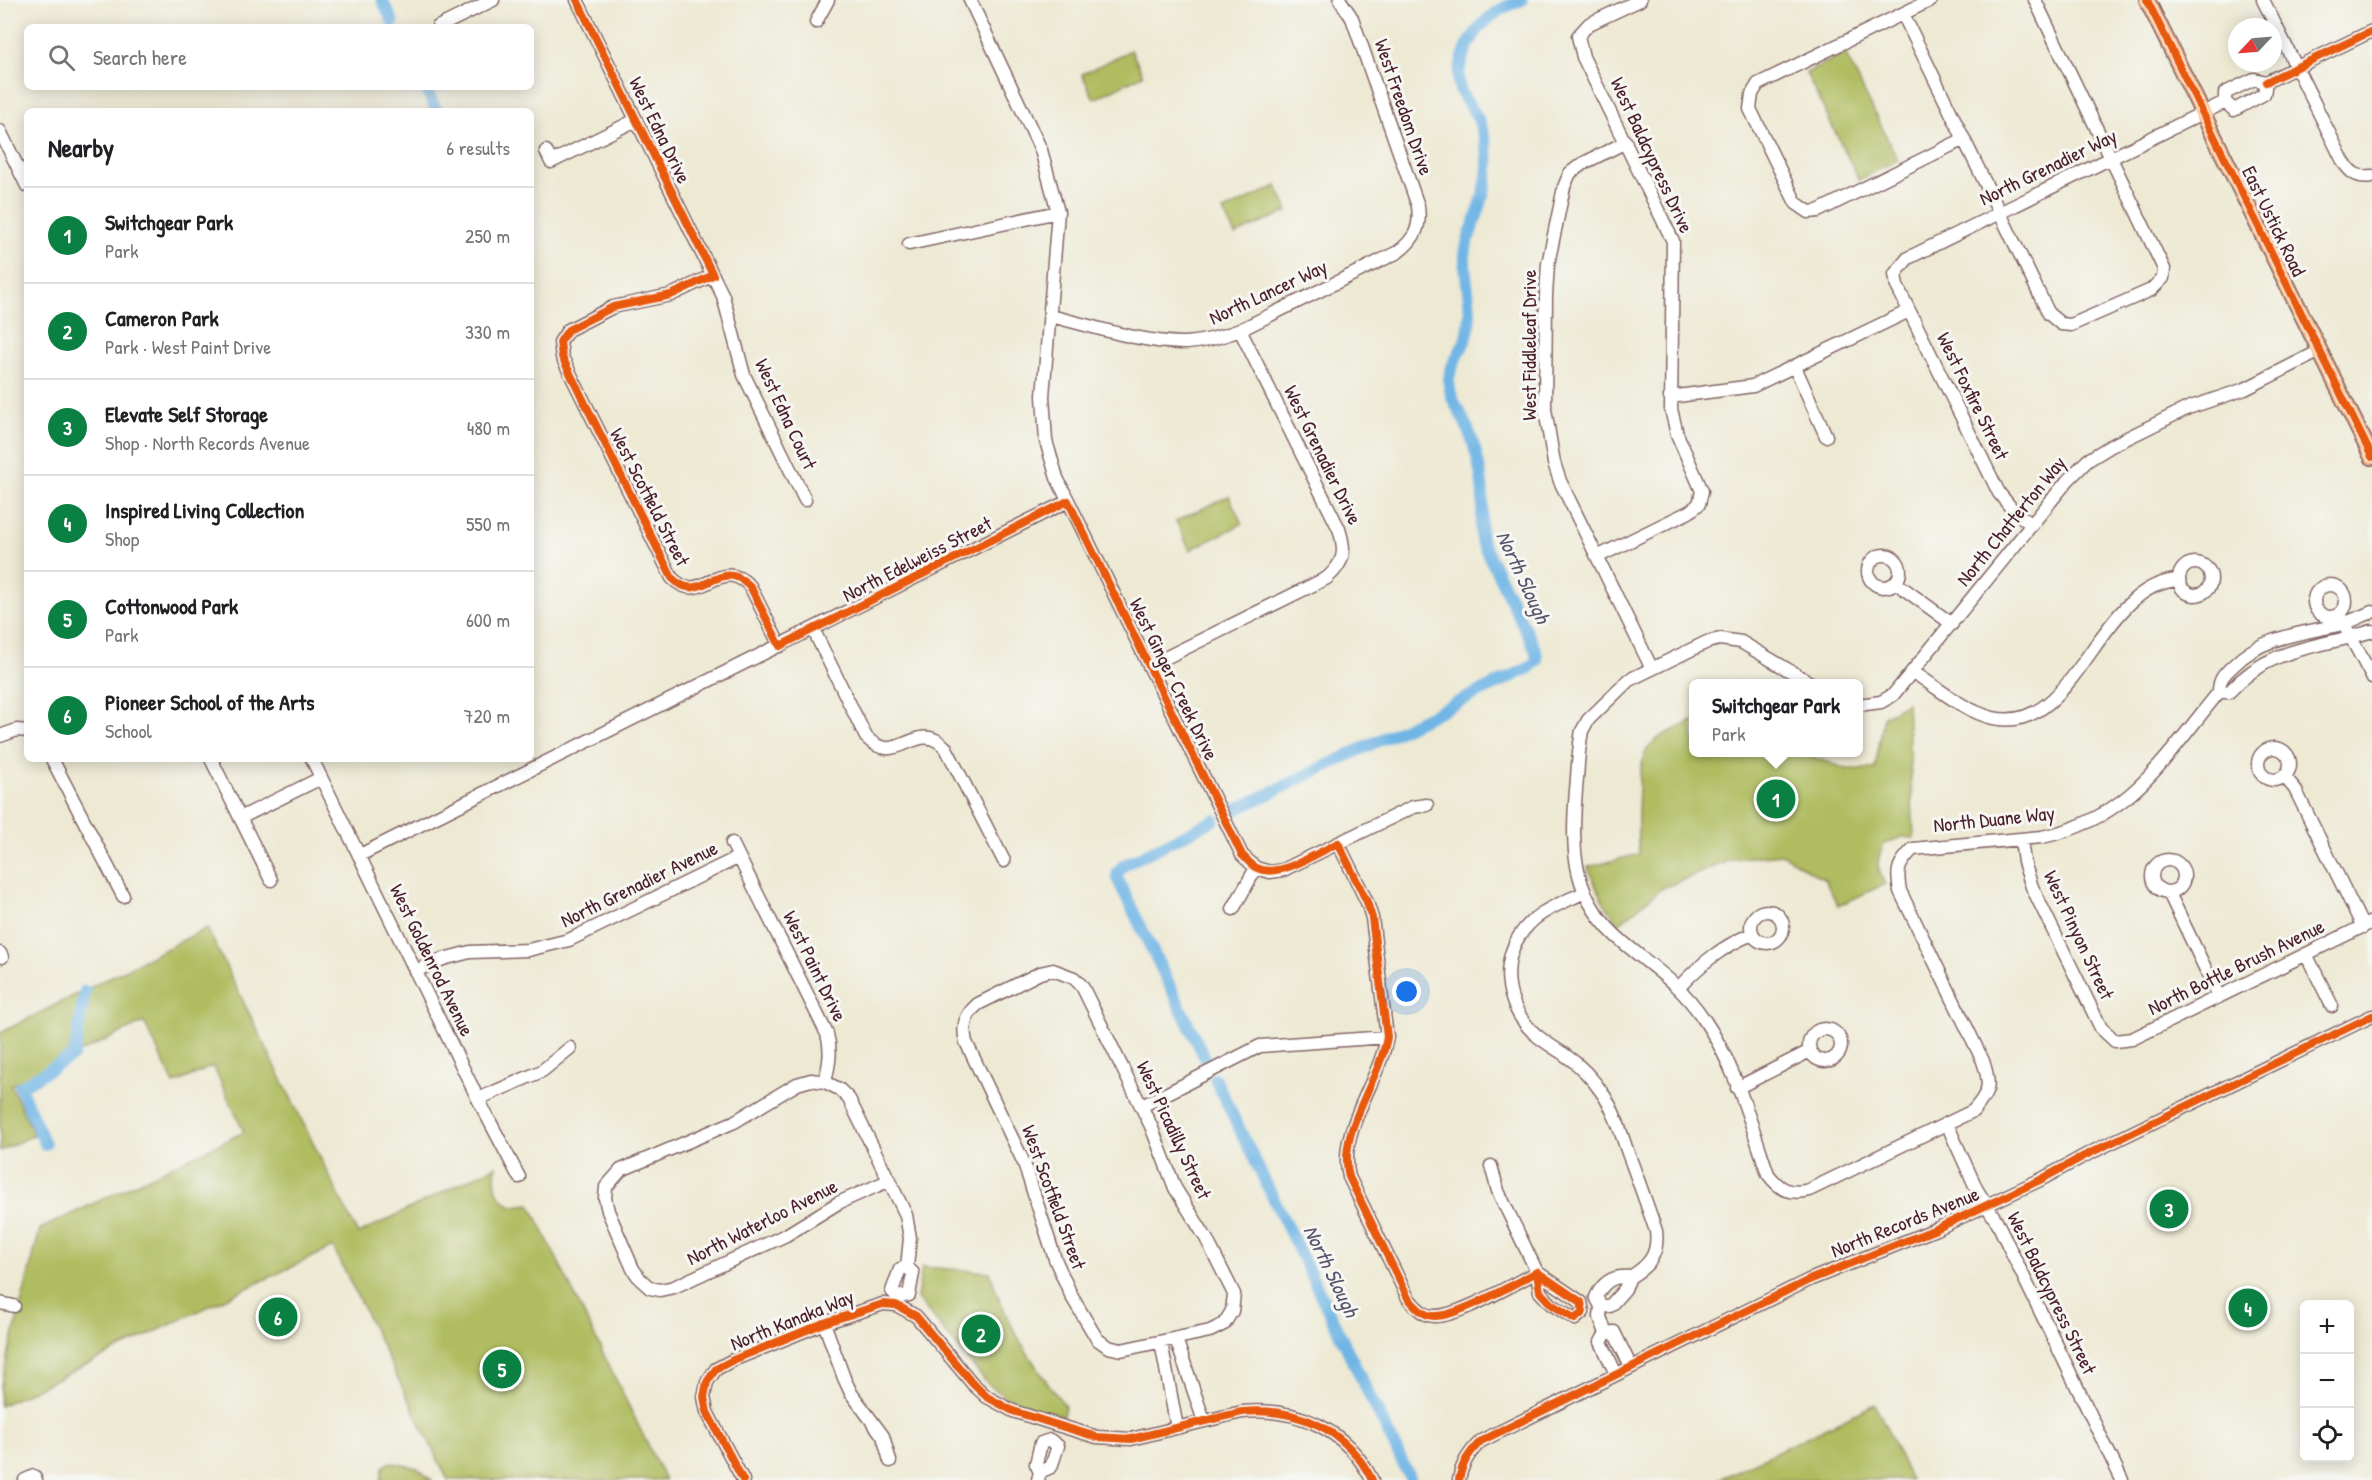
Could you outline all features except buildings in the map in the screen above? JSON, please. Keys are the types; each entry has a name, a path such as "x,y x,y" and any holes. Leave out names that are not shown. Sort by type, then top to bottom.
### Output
{"main road":[{"name":"East Ustick Road","path":"2147,0 2372,458"}],"street":[{"path":"444,24 493,0"},
{"name":"West Edna Drive","path":"577,0 713,275"},
{"path":"816,22 828,0"},
{"name":"West Ginger Creek Drive","path":"970,0 1041,150 1058,212 1043,396 1046,441 1057,478 1242,855 1256,868"},
{"name":"West Freedom Drive","path":"1340,0 1352,18 1418,206 1420,219 1418,231"},
{"name":"West Baldcypress Drive","path":"1597,557 1689,512 1699,504 1702,492 1677,434 1670,397 1673,241 1583,57 1578,36 1589,24 1640,0"},
{"path":"1932,0 1758,84 1752,94 1751,114 1796,203 1809,212 1818,212 1965,139"},
{"path":"1903,14 2049,314 2061,324 2071,325 2151,290 2163,278 2164,269 2035,0"},
{"path":"2263,0 2344,163 2358,176 2372,176"},
{"name":"North Grenadier Way","path":"2266,82 2264,94 2234,110 2225,102 2225,93 2254,79 2266,82 2372,31"},
{"name":"North Grenadier Way","path":"1895,274 1908,258 2225,102"},
{"path":"546,151 551,162 636,120"},
{"path":"0,131 24,180"},
{"name":"West Fiddleleaf Drive","path":"1626,142 1582,164 1570,173 1564,187 1546,278 1545,409 1554,463 1652,669"},
{"path":"909,244 1058,212"},
{"name":"North Lancer Way","path":"1050,316 1151,340 1183,343 1214,339 1240,330 1398,252 1418,231"},
{"name":"West Foxfire Street","path":"1895,274 1897,286 1998,493 2012,509 2032,525"},
{"name":"West Scotfield Street","path":"713,275 671,295 613,307 568,330 560,342 562,357 672,578 679,586 689,589 725,575 742,578 750,586 780,646"},
{"name":"West Edna Court","path":"713,275 728,311 744,375 805,500"},
{"path":"1670,397 1753,386 1909,311"},
{"name":"West Grenadier Drive","path":"1149,666 1327,578 1338,568 1342,557 1344,544 1339,529 1240,330"},
{"name":"North Chatterton Way","path":"1863,704 1881,702 1893,695 2078,469 2099,452 2188,408 2245,388 2320,351"},
{"path":"1795,367 1826,436"},
{"name":"North Edelweiss Street","path":"360,855 1068,501"},
{"path":"1913,672 1971,710 1992,718 2008,719 2028,716 2045,706 2058,693 2122,611 2135,598 2151,587 2168,580 2179,580"},
{"path":"1896,583 1952,624"},
{"name":"North Duane Way","path":"1947,1124 1973,1111 1988,1092 1988,1083 1983,1060 1900,891 1897,875 1901,860 1913,849 1928,846 2021,840 2060,834 2102,816 2125,801 2151,774 2219,692 2219,681 2255,648 2293,633 2372,612"},
{"path":"2340,620 2372,677"},
{"path":"813,629 866,737 881,748 890,749 924,737 940,742 946,748 1004,861"},
{"name":"North Duane Way","path":"2219,692 2229,692 2250,672 2283,654 2372,631"},
{"path":"1804,679 1741,642 1720,639 1707,642 1619,688 1588,720 1582,731 1573,831 1575,862 1585,892 1596,913 1610,930 1678,988 1696,1008 1713,1033 1737,1088 1768,1174 1776,1185 1786,1191 1798,1193 1809,1190 1947,1124"},
{"path":"0,736 17,730 24,731"},
{"path":"54,762 123,896"},
{"path":"212,762 271,880"},
{"name":"West Goldenrod Avenue","path":"313,762 478,1100 519,1177"},
{"path":"2285,777 2295,789 2367,925"},
{"path":"240,818 321,778"},
{"path":"1233,909 1256,868 1270,872 1282,870 1413,807 1427,805"},
{"name":"West Pinyon Street","path":"2021,840 2024,862 2032,887 2101,1028 2115,1041"},
{"name":"West Paint Drive","path":"732,843 827,1034 831,1045 825,1082"},
{"path":"1338,843 1367,902 1372,918 1387,1036 1384,1054 1347,1141 1345,1162 1349,1177 1408,1298 1419,1310 1432,1317 1452,1314 1537,1272"},
{"name":"North Grenadier Avenue","path":"416,971 470,952 528,950 569,940 739,857"},
{"path":"1491,1166 1498,1191 1537,1272 1581,1302 1582,1312 1601,1311 1610,1306 1625,1289 1630,1277 1644,1269 1655,1254 1658,1242 1656,1231 1616,1119 1605,1096 1581,1067 1536,1036 1524,1023 1516,1011 1508,985 1508,966 1512,951 1529,924 1539,915 1585,892"},
{"path":"2169,893 2219,997"},
{"name":"North Bottle Brush Avenue","path":"2115,1041 2132,1039 2367,925"},
{"path":"1678,988 1704,961 1735,941 1752,934"},
{"path":"2307,954 2332,1006"},
{"name":"West Picadilly Street","path":"965,1020 969,1011 978,1004 1040,973 1053,970 1065,973 1082,986 1142,1106 1168,1173 1206,1238 1234,1294 1232,1311 1224,1324 1210,1331 1176,1339"},
{"name":"North Records Avenue","path":"1460,1474 1469,1452 1481,1441 1809,1280 1880,1253 1987,1206 2372,1016"},
{"name":"West Scotfield Street","path":"965,1020 963,1031 966,1042 1024,1163 1061,1276 1097,1338 1108,1347 1121,1350 1161,1342"},
{"path":"1142,1106 1260,1046 1387,1036"},
{"path":"478,1100 542,1071 570,1048"},
{"path":"1737,1088 1810,1051"},
{"name":"North Waterloo Avenue","path":"825,1082 811,1080 796,1084 734,1122 621,1170 606,1187 605,1198 608,1211 633,1269 650,1288 660,1290 674,1287 786,1235 838,1203 890,1180"},
{"path":"825,1082 839,1089 849,1100 906,1215 910,1238 907,1267 900,1269 892,1291 897,1301 916,1316 972,1383 987,1396 1013,1412 1110,1439 1131,1439 1242,1412 1259,1410 1285,1412 1326,1428 1351,1448 1365,1465 1372,1480"},
{"name":"West Baldcypress Street","path":"1947,1124 1976,1188 1997,1222 2122,1480"},
{"path":"1616,1374 1601,1342 1606,1333 1596,1298 1608,1281 1617,1275 1630,1277"},
{"name":"North Kanaka Way","path":"743,1480 707,1412 704,1397 707,1382 716,1369 824,1323 871,1306 897,1301"},
{"path":"0,1303 14,1306"},
{"path":"824,1323 848,1385 883,1436 890,1461"},
{"path":"1606,1333 1614,1332 1631,1367"},
{"path":"1177,1428 1161,1342 1176,1339 1204,1421"},
{"path":"1039,1476 1051,1467 1058,1446 1050,1440 1054,1424"},
{"path":"25,1480 34,1476 36,1480"}],"green space":[{"path":"1131,50 1143,75 1094,99 1082,74"},
{"path":"1845,53 1898,160 1859,180 1806,73"},
{"path":"1277,186 1288,211 1235,235 1223,211"},
{"path":"1229,496 1242,524 1190,550 1176,521"},
{"path":"1907,703 1914,838 1902,837 1884,844 1878,864 1885,884 1838,906 1825,880 1782,854 1733,859 1661,889 1619,924 1601,897 1588,867 1639,854 1638,817 1641,771 1646,751 1655,741 1689,723 1689,757 1813,757 1847,769 1875,769 1884,716"},
{"path":"207,928 358,1234 496,1166 495,1184 502,1199 513,1206 530,1204 665,1480 448,1480 333,1247 0,1406 0,1388 40,1229 244,1132 213,1066 174,1084 144,1022 11,1085 34,1135 0,1151 0,1033"},
{"path":"922,1267 990,1272 1003,1308 1021,1343 1065,1406 1063,1416 1029,1407 1007,1398 987,1383 917,1298"},
{"path":"1875,1404 1911,1480 1718,1480"},
{"path":"390,1462 417,1468 432,1480 381,1480 383,1467"}],"waterway":[{"path":"382,0 393,22"},
{"name":"North Slough","path":"1231,812 1529,668 1537,661 1536,651 1481,540 1482,482 1474,445 1449,386 1452,367 1470,324 1465,252 1478,214 1488,167 1484,134 1461,91 1459,71 1467,47 1481,26 1499,11 1522,0"},
{"path":"426,90 436,108"},
{"name":"North Slough","path":"1207,1062 1117,878 1118,872 1124,865 1214,820"},
{"path":"45,1144 20,1087 74,1055 85,991"},
{"name":"North Slough","path":"1215,1079 1411,1480"}],"cycle path":[{"path":"577,0 713,275 671,295 613,307 568,330 560,342 562,357 672,578 683,586 692,587 729,575 739,578 750,586 780,646 1068,501 1242,855 1257,868 1276,870 1287,868 1338,843 1367,902 1372,918 1387,1037 1383,1054 1354,1125 1347,1160 1349,1177 1408,1298 1426,1314 1444,1315 1471,1306 1537,1272"},
{"path":"2147,0 2372,457"},
{"path":"2266,82 2372,31"},
{"path":"1459,1480 1467,1459 1481,1441 1809,1280 1936,1229 2040,1180 2084,1156 2372,1016"},
{"path":"1537,1272 1581,1302 1583,1312 1575,1319 1551,1304 1540,1292 1537,1272"},
{"path":"743,1480 707,1412 704,1397 707,1382 716,1369 824,1323 883,1304 896,1305 916,1316 972,1383 987,1397 1013,1411 1097,1437 1131,1439 1242,1412 1282,1413 1318,1425 1334,1435 1349,1447 1372,1480"}],"place":[{"name":"Switchgear Park","path":"1776,799"},
{"name":"Elevate Self Storage","path":"2169,1209"},
{"name":"Inspired Living Collection","path":"2248,1308"},
{"name":"Pioneer School of the Arts","path":"278,1317"},
{"name":"Cameron Park","path":"981,1334"},
{"name":"Cottonwood Park","path":"502,1369"}]}
